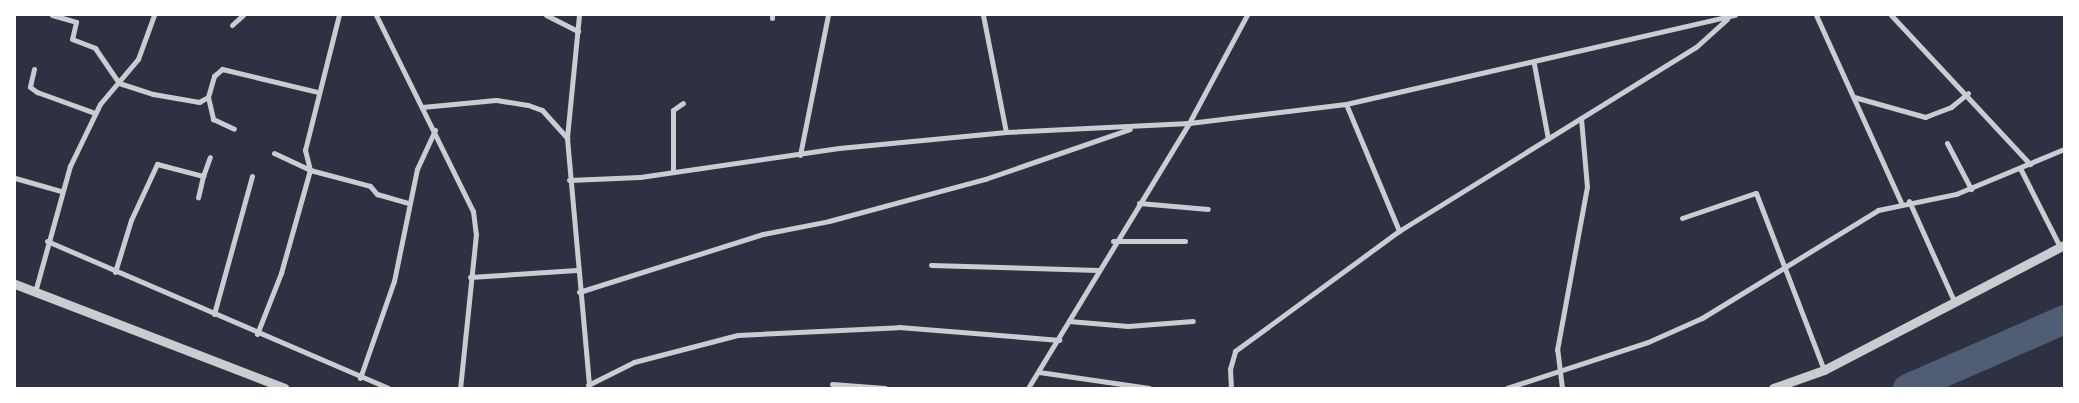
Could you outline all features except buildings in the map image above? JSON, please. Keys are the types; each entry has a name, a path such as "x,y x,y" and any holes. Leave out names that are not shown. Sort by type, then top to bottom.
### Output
{"street":[{"path":"52,15 76,22"},
{"path":"77,15 72,39 95,48 119,83 199,102 208,97"},
{"path":"35,292 61,191 95,113 147,43 154,15"},
{"path":"232,25 243,15"},
{"path":"257,334 281,273 310,170 305,150 318,92 340,15"},
{"path":"376,15 422,108 435,130 473,211 476,234 470,277 460,388"},
{"path":"546,15 578,30"},
{"path":"579,15 568,138 569,180 589,386 634,362 738,335 899,327 1059,340"},
{"path":"800,155 828,15"},
{"path":"983,15 1006,132"},
{"path":"1028,388 1059,340 1113,241 1189,123 1248,15"},
{"path":"1712,15 1714,30"},
{"path":"569,180 673,171 1006,132 1189,123 1346,104 1534,64 1727,19 1735,15"},
{"path":"1816,15 1901,202"},
{"path":"1891,15 1968,93 2030,164"},
{"path":"1231,388 1230,369 1235,351 1399,231 1696,47 1727,19"},
{"path":"1534,64 1548,139"},
{"path":"34,69 30,87 36,92 95,113"},
{"path":"234,129 213,118 208,97 214,76 222,69 318,92"},
{"path":"1854,97 1924,117 1951,107 1968,93"},
{"path":"422,108 496,100 528,105 542,110 568,138"},
{"path":"673,171 673,110 683,103"},
{"path":"1346,104 1399,231"},
{"path":"1562,388 1558,374 1557,350 1587,187 1581,118"},
{"path":"579,292 748,238 830,222 986,179 1135,127"},
{"path":"360,378 394,281 408,231 403,223 408,203 435,130"},
{"path":"1947,142 1971,188"},
{"path":"1507,388 1558,374 1702,318 1783,266 1878,210 1901,202 1971,188 2062,150 2064,156"},
{"path":"274,153 310,170 370,186 377,194 408,203"},
{"path":"198,197 210,157"},
{"path":"115,272 131,220 158,164 203,176"},
{"path":"1773,388 1824,370 2062,246 2020,168"},
{"path":"214,314 252,176"},
{"path":"15,178 61,191"},
{"path":"1682,218 1756,193 1824,370"},
{"path":"1910,201 1954,301"},
{"path":"1139,203 1208,209"},
{"path":"47,241 257,334 388,388"},
{"path":"1113,241 1185,241"},
{"path":"931,265 1098,270"},
{"path":"470,277 577,270"},
{"path":"15,284 285,388"},
{"path":"1069,320 1128,326 1193,321"},
{"path":"1039,372 1150,388"},
{"path":"832,384 885,388"}],"waterway":[{"path":"1907,388 2064,319"}]}
